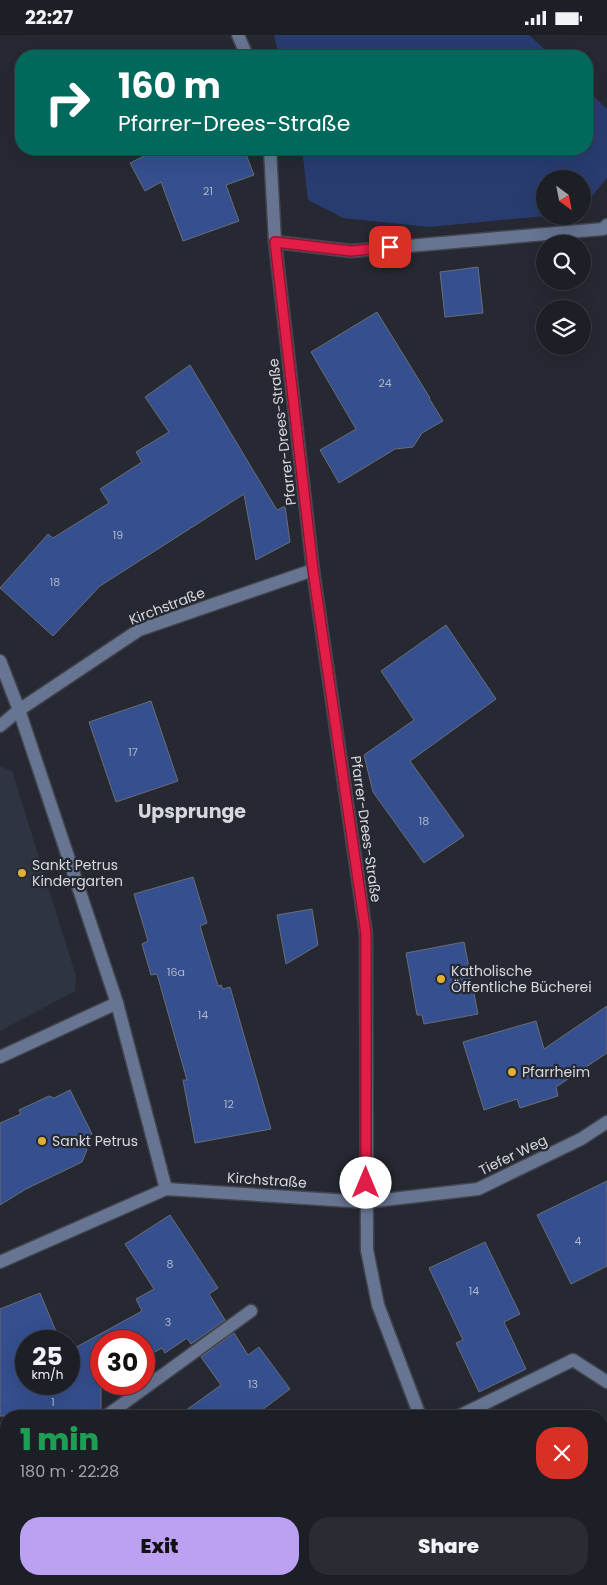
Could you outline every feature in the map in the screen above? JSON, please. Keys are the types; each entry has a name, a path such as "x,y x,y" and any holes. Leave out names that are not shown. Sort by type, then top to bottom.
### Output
{"street":[{"path":"238,35 244,50"},
{"name":"Pfarrer-Drees-Straße","path":"270,155 275,242 313,570 366,934 367,1251 378,1305 418,1410"},
{"path":"275,242 351,251 603,229 607,225"},
{"name":"Kirchstraße","path":"0,726 19,710 139,630 313,570"},
{"path":"0,661 19,710 117,1003 166,1189"},
{"path":"0,1057 117,1003"},
{"name":"Tiefer Weg","path":"366,1202 478,1189 581,1139 607,1122"},
{"name":"Kirchstraße","path":"0,1262 166,1189 366,1202"},
{"path":"114,1410 251,1311"},
{"path":"470,1410 573,1360 607,1382"}],"shaded area":[{"path":"274,35 529,35 545,50 278,50"},
{"path":"593,96 607,109 607,178 591,197 591,170 536,170 536,217 429,227 343,218 308,200 303,155 593,155"},
{"name":"Sankt Petrus Kindergarten","path":"0,766 12,771 76,976 75,991 0,1031"}],"building":[{"path":"146,155 246,155 254,175 226,185 239,221 183,241 161,182 145,191 130,163"},
{"path":"478,267 483,313 445,317 440,272"},
{"path":"377,312 443,421 422,433 413,447 395,449 339,483 320,450 356,429 311,352"},
{"path":"190,365 277,510 285,506 290,542 256,560 244,494 100,586 53,636 0,588 48,534 53,538 109,503 100,489 142,462 136,452 169,432 145,397"},
{"path":"446,625 496,699 410,761 464,836 424,863 373,792 364,755 414,720 381,671"},
{"path":"151,701 178,781 116,802 89,722"},
{"path":"193,877 207,923 200,926 218,986 221,985 223,989 230,987 271,1129 195,1143 183,1080 187,1080 157,974 151,975 142,944 148,941 134,894"},
{"path":"312,909 318,945 286,964 277,915"},
{"name":"Katholische Öffentliche Bücherei","path":"464,942 478,1014 424,1024 422,1015 417,1015 406,953"},
{"name":"Pfarrheim","path":"607,1006 607,1053 556,1087 558,1096 520,1108 517,1099 484,1110 463,1042 536,1021 544,1049"},
{"name":"Sankt Petrus","path":"70,1090 92,1134 82,1138 87,1150 82,1162 26,1189 0,1205 0,1123 21,1114 19,1110 49,1096 54,1098"},
{"path":"607,1181 607,1266 571,1284 537,1215"},
{"path":"170,1215 218,1288 209,1294 225,1320 191,1344 187,1338 165,1353 162,1348 155,1352 155,1330 107,1330 142,1311 136,1299 154,1289 125,1244"},
{"path":"485,1242 520,1314 504,1322 526,1369 479,1392 456,1343 463,1340 429,1268"},
{"path":"40,1293 55,1330 15,1330 15,1395 80,1395 80,1345 90,1340 90,1395 101,1395 101,1410 0,1410 0,1309"},
{"path":"234,1333 248,1355 259,1347 290,1389 262,1410 186,1410 221,1385 201,1357"}],"place":[{"name":"Sankt Petrus Kindergarten","path":"22,873"},
{"name":"Katholische Öffentliche Bücherei","path":"441,979"},
{"name":"Pfarrheim","path":"512,1072"},
{"name":"Sankt Petrus","path":"42,1141"}],"district":[{"name":"Upsprunge","path":"192,811"}],"route":[{"path":"366,1183 366,934 313,570 275,242 351,251 390,247"}]}
